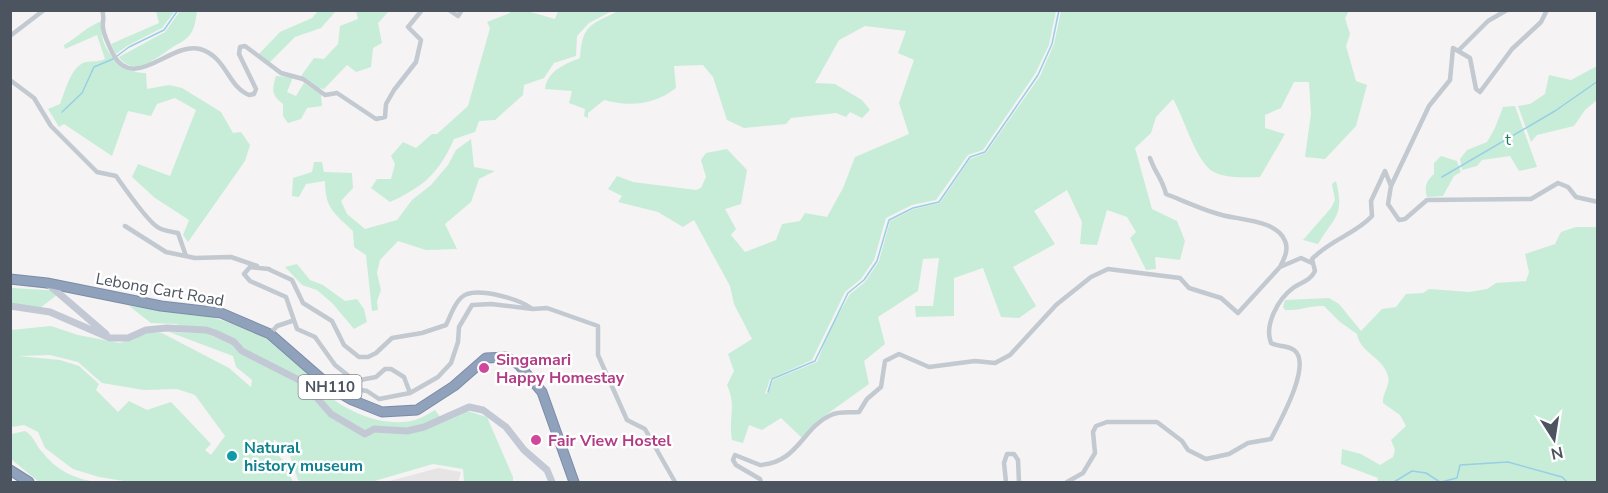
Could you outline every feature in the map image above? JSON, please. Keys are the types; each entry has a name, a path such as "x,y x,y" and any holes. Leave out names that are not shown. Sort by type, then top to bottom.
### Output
{"highway":[{"name":"Lebong Cart Road","path":"10,279 47,283 123,300 221,313 270,334 319,378 352,400 382,412 417,410 454,386 486,358 507,357 519,365 542,392 574,483"},
{"path":"10,470 29,483"}],"main road":[{"path":"47,283 110,338"},
{"path":"10,306 50,312 110,338 128,338 146,330 167,328 206,330 216,333 234,342 242,351 303,382 331,414 364,434 374,429 406,431 424,427 469,407 483,410 506,427 524,450 548,470 552,483"}],"street":[{"path":"10,36 44,10"},
{"path":"102,10 103,28 114,55 120,63 128,67 149,68 174,51 197,48 222,62 235,84 249,95 254,94 256,89 239,54 240,47 245,46 281,73 303,79 325,95 337,93 376,119 385,117 386,104 420,53 421,40 408,27 422,10"},
{"path":"449,10 458,16 462,10"},
{"path":"1459,50 1488,21 1507,10"},
{"path":"1547,10 1541,22 1512,49 1480,92 1476,89 1470,58 1453,48 1450,80 1429,106 1391,186 1388,204 1400,220 1410,215 1426,200 1532,199 1558,183 1568,187 1576,197 1598,202"},
{"path":"10,80 34,98 51,126 97,172 116,176 134,203 144,210 158,228 178,233 186,256"},
{"path":"761,483 760,479 736,465 733,459 735,454 760,465 768,465 794,451 815,427 830,415 859,412 867,399 881,387 885,361 899,354 928,368 975,361 995,363 1010,355 1056,305 1091,276 1108,269 1179,278 1189,288 1221,298 1238,314 1280,267 1287,250 1285,238 1244,218 1224,216 1166,194 1163,180 1150,158"},
{"path":"1312,263 1319,252 1372,216 1371,201 1386,171 1391,186"},
{"path":"125,226 166,252 186,256 231,257 269,269 292,280 303,303 332,321 344,345 359,357 368,357 376,353 392,338 422,333 446,325 458,300 467,294 493,294 522,301 533,309"},
{"path":"1067,483 1083,473 1095,453 1092,432 1096,426 1107,422 1157,422 1182,441 1188,450 1206,459 1229,454 1248,443 1270,439 1290,400 1299,366 1299,357 1295,350 1271,343 1268,335 1269,326 1288,292 1312,276 1315,271 1312,263 1301,258 1280,267"},
{"path":"269,269 250,267 244,274 250,281 286,297 292,321 297,329 315,337 335,365 355,381 376,377 385,369 391,369 404,377 410,393"},
{"path":"352,400 355,389 367,391 379,399 410,393 438,377 451,363 458,342 459,327 472,305 547,308 599,328 596,341 598,355 627,420 645,429 675,483"},
{"path":"270,334 277,326 292,321"},
{"path":"1006,483 1004,463 1007,454 1014,454 1018,460 1019,483"}],"shaded area":[{"path":"438,468 461,472 458,482 386,482"}],"green space":[{"path":"156,11 175,11 162,28 116,54 111,44 159,23"},
{"path":"180,11 197,11 193,28 185,39 153,60 139,66 125,63 119,57 165,32"},
{"path":"318,11 336,11 321,28 295,37 269,63 258,55 280,32 312,18"},
{"path":"356,11 389,11 378,23 382,43 373,48 371,67 356,72 347,65 324,89 318,88 301,76 314,58 324,59 338,44 340,26 358,19"},
{"path":"509,11 527,11 555,19 558,11 612,11 589,23 577,36 576,56 554,63 544,78 524,85 523,95 495,120 479,121 475,132 454,139 429,178 412,191 390,202 371,188 377,179 391,179 395,164 391,156 403,142 416,148 432,134 437,134 468,106 490,28 487,22 510,13"},
{"path":"618,11 1056,11 1049,45 1035,74 983,150 968,155 936,200 912,205 886,218 874,260 861,279 845,292 812,360 770,379 765,394 768,393 773,380 817,362 830,329 850,294 865,282 879,261 890,221 914,209 940,203 970,159 986,153 1040,76 1054,44 1061,11 1349,11 1345,18 1350,34 1346,46 1356,81 1367,85 1356,126 1325,159 1305,157 1311,114 1309,82 1294,82 1281,108 1265,115 1265,128 1285,134 1260,177 1225,176 1208,167 1196,150 1173,99 1156,117 1151,133 1135,148 1152,209 1177,221 1185,241 1180,260 1155,257 1156,269 1146,270 1130,238 1136,232 1127,217 1107,210 1097,245 1080,244 1082,222 1067,190 1034,211 1055,244 1013,267 1036,306 1019,318 1001,317 983,268 954,278 954,316 916,317 915,306 933,306 939,258 923,259 918,291 878,317 885,344 864,361 869,384 816,422 803,439 781,418 762,430 749,425 743,443 732,440 732,406 727,385 734,371 728,354 752,339 734,304 730,286 694,220 683,227 658,212 618,202 622,196 608,189 617,176 633,182 696,190 701,188 706,177 701,160 706,153 727,149 747,170 741,204 725,209 736,229 731,235 745,252 776,240 782,224 800,221 805,213 827,217 843,188 855,157 909,134 899,103 914,60 898,53 906,31 865,26 839,40 815,83 835,84 862,100 870,110 862,118 850,112 846,117 836,113 791,118 786,124 744,128 727,120 713,77 703,65 674,66 676,88 668,94 650,101 632,104 604,100 588,113 588,118 584,116 585,109 569,103 572,91 545,89 546,83 558,69 580,58 583,38 590,27"},
{"path":"102,21 103,40 112,57 127,69 146,73 147,89 169,85 182,88 221,112 233,133 241,132 250,145 245,161 188,242 183,235 189,220 155,198 132,177 138,164 170,176 196,110 175,98 157,104 151,116 128,111 112,156 64,124 59,127 48,109 60,104 76,68 86,62 105,59 97,35 65,49 64,45"},
{"path":"1597,66 1597,100 1585,110 1574,126 1537,135 1531,142 1518,106 1530,104 1545,94 1549,75 1571,80"},
{"path":"276,76 293,77 287,92 296,96 304,83 321,94 322,106 307,108 301,119 288,123 283,116 283,104 276,98 274,92"},
{"name":"t","path":"1515,106 1537,167 1519,171 1510,156 1482,160 1477,166 1462,170 1460,159 1467,150 1487,142 1503,107"},
{"path":"471,139 474,167 495,171 479,179 471,202 445,224 457,249 426,250 398,241 380,260 377,273 381,290 377,301 378,310 372,311 366,255 354,247 353,231 329,204 325,181 306,184 299,197 292,196 293,178 312,172 314,162 322,162 324,172 352,173 353,188 341,201 347,214 365,229 397,220 412,200 431,185 448,165 456,150"},
{"path":"1441,156 1457,161 1461,172 1454,176 1443,196 1427,197 1426,184 1434,174 1434,163"},
{"path":"1336,181 1339,202 1336,216 1318,244 1303,240 1331,208 1335,200 1332,184"},
{"path":"1576,227 1597,227 1597,482 1377,482 1378,478 1341,464 1342,449 1361,454 1380,465 1393,457 1395,450 1391,440 1406,426 1400,415 1383,403 1388,376 1381,364 1362,346 1357,334 1340,322 1324,306 1285,310 1283,307 1285,300 1329,298 1339,304 1361,331 1382,309 1396,307 1406,294 1423,293 1429,289 1469,292 1487,289 1496,283 1526,281 1529,272 1525,254 1555,244 1561,232"},
{"path":"297,264 310,280 323,285 345,301 357,299 364,309 367,322 354,329 332,303 317,290 302,285 285,267"},
{"path":"11,287 62,291 40,308 11,303"},
{"path":"129,306 201,315 252,331 286,351 335,400 368,417 404,422 418,419 435,410 441,418 406,429 365,431 331,412 303,380 243,350 234,341 176,324 151,323"},
{"path":"51,326 78,335 120,343 150,332 162,333 229,368 251,387 252,380 236,367 233,356 169,332 206,333 233,345 241,353 303,384 329,416 365,436 377,431 409,434 464,410 487,417 513,477 513,482 464,482 463,469 433,464 371,482 303,482 298,480 290,456 274,439 273,450 284,461 293,482 130,482 99,477 73,469 45,448 38,432 24,425 11,427 11,330","holes":["50,355 78,362 102,383 144,390 177,389 195,395 225,436 211,455 205,450 211,444 171,402 147,410 129,401 118,412 96,390 99,384 79,366 60,360 18,356"]},
{"path":"25,431 48,459 60,469 81,479 97,482 39,482 11,459 11,434"}],"waterway":[{"path":"117,56 129,47 164,30 178,10"},
{"path":"768,392 772,379 815,361 848,293 864,280 877,261 889,220 913,208 939,202 970,157 985,152 1038,75 1052,44 1059,10"},
{"path":"62,112 82,93 94,67 113,59"},
{"path":"1442,177 1555,111 1598,81"},
{"path":"1441,482 1457,478 1460,465 1508,462 1562,477 1567,482"},
{"path":"1394,482 1412,471 1426,473 1440,482"}],"place":[{"name":"Singamari Happy Homestay","path":"484,368"},
{"name":"Fair View Hostel","path":"536,440"},
{"name":"Natural history museum","path":"232,456"}]}
